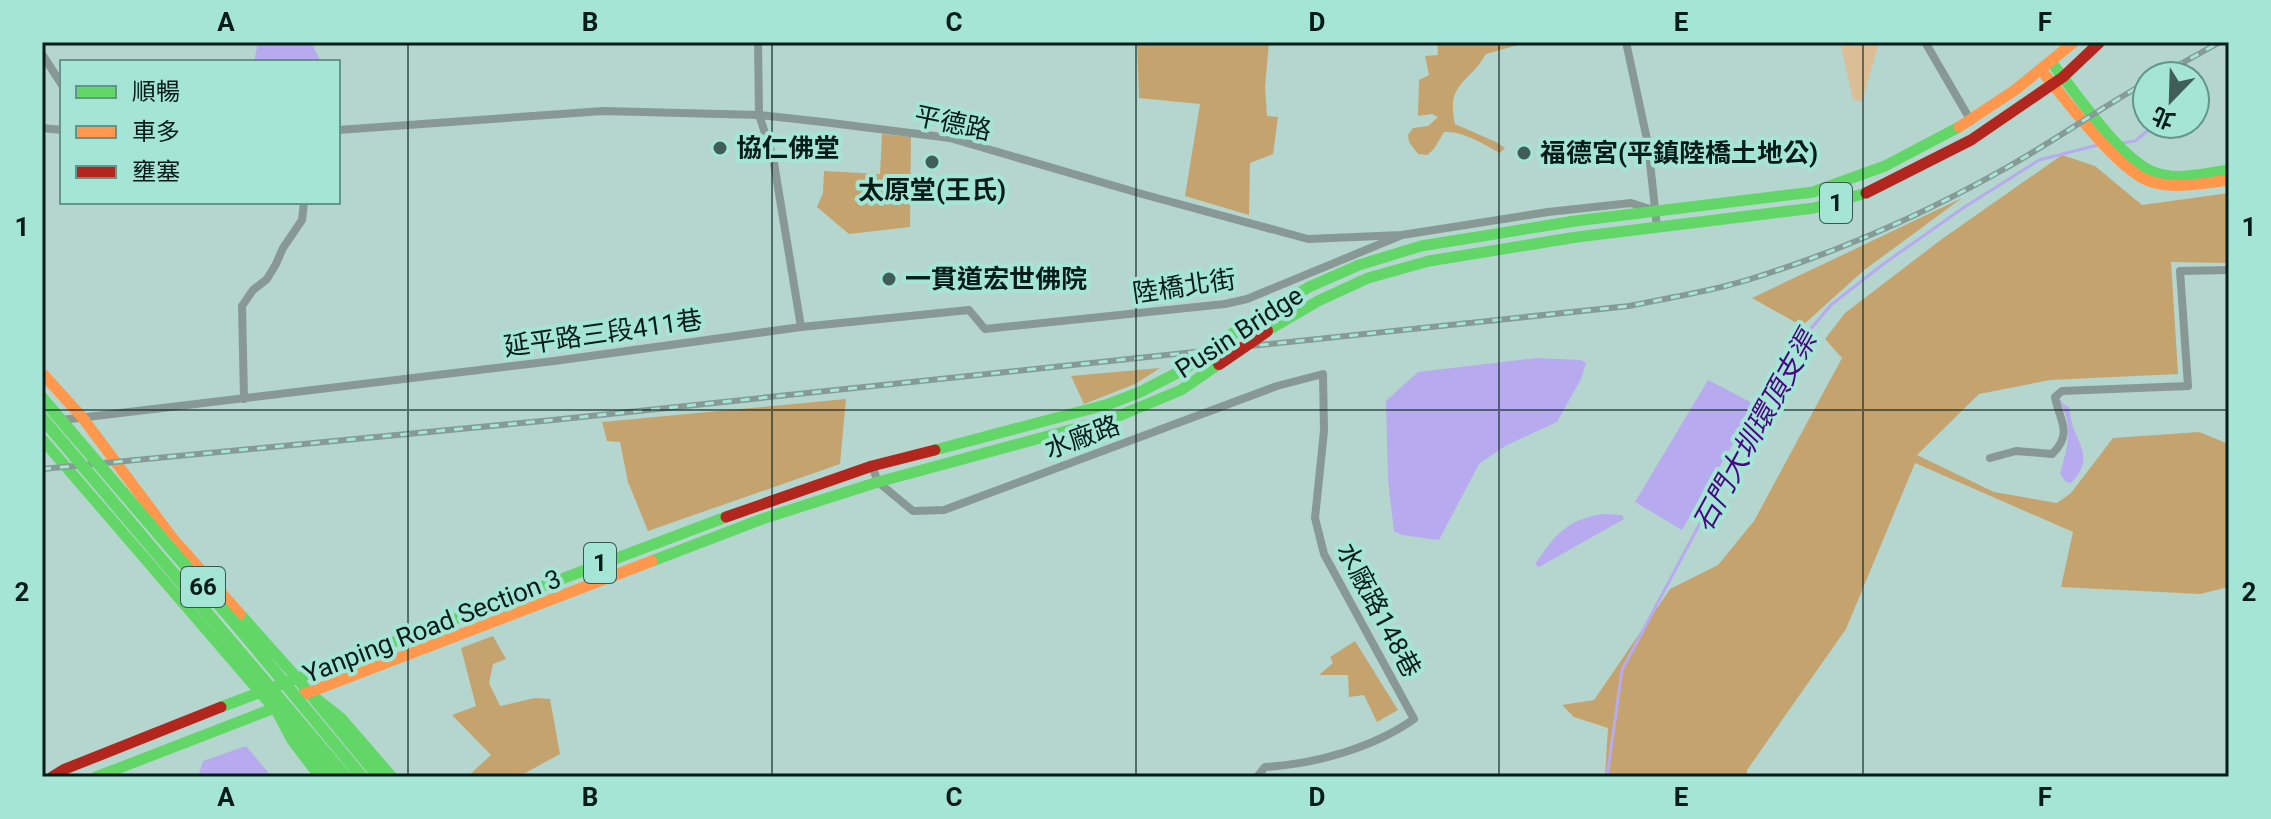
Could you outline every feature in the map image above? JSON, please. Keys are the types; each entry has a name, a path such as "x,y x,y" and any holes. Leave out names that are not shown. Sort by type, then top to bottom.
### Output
{"main road":[{"name":"1","path":"1656,211 1813,192 1867,175 1971,121 2047,66 2074,42"},
{"name":"1","path":"1657,227 1814,208 1873,191 1971,140 2058,80 2093,44"},
{"path":"2047,66 2135,175 2147,181 2179,186 2229,180"},
{"path":"2058,80 2141,167 2168,175 2229,170"},
{"name":"Pusin Bridge","path":"907,456 1046,422 1140,392 1179,372 1247,324 1309,287 1371,261 1421,246 1656,211"},
{"name":"Pusin Bridge","path":"910,474 1114,418 1181,390 1267,331 1318,301 1368,278 1429,261 1657,227"},
{"name":"66","path":"42,373 82,417 174,540 296,677 378,777"},
{"name":"66","path":"42,398 362,777"},
{"name":"66","path":"42,420 346,777"},
{"name":"66","path":"42,439 333,777"},
{"name":"Yanping Road Section 3","path":"52,777 65,769 296,677 565,576 907,456"},
{"name":"Yanping Road Section 3","path":"96,777 437,642 571,594 765,518 910,474"},
{"path":"565,576 571,594"},
{"path":"432,626 437,642"},
{"path":"308,692 341,718 392,777"},
{"path":"275,708 292,740 320,777"}],"street":[{"path":"758,42 759,115 773,157 801,327"},
{"path":"1626,42 1648,144 1657,227"},
{"path":"1925,42 1971,121"},
{"path":"42,54 60,82"},
{"name":"平德路","path":"340,130 603,111 759,115 950,138 1308,239 1402,235 1548,212 1631,203 1656,211"},
{"path":"244,399 242,306 253,290 267,279 302,220 304,204"},
{"name":"陸橋北街","path":"969,310 985,329 1225,304 1247,299 1402,235"},
{"path":"1990,458 2016,451 2052,454 2061,445 2065,428 2055,397 2062,391 2188,386 2180,271 2229,270"},
{"name":"延平路三段411巷","path":"42,420 244,399 801,327 969,310"},
{"name":"水廠路","path":"872,466 878,482 913,511 944,510 1277,386 1323,374"},
{"name":"水廠路148巷","path":"1257,777 1265,767 1283,766 1343,752 1396,732 1414,719 1324,554 1315,518 1324,431 1323,374"},
{"path":"200,623 230,603"}],"shaded area":[{"path":"258,42 311,42 320,60 254,60"},
{"path":"1137,42 1269,42 1265,87 1267,116 1278,117 1273,154 1250,163 1249,215 1185,196 1200,104 1139,98"},
{"path":"1437,42 1529,42 1486,54 1456,92 1453,110 1455,124 1496,142 1505,148 1500,153 1451,132 1444,132 1427,155 1418,154 1409,142 1408,135 1413,128 1428,126 1438,117 1432,114 1418,116 1419,80 1429,75 1425,56 1438,55"},
{"path":"1840,42 1879,42 1862,102 1853,99"},
{"path":"882,134 911,137 910,227 849,234 817,207 823,193 824,171 880,174"},
{"path":"2062,155 2095,166 2142,205 2229,193 2229,263 2171,262 2178,374 2050,380 1979,394 1917,455 1994,492 2057,503 2071,493 2113,438 2199,432 2229,444 2229,587 2200,594 2061,587 2073,532 1915,463 1846,629 1747,770 1747,777 1605,777 1608,728 1574,717 1562,705 1594,700 1670,589 1718,565 1754,521 1842,358 1825,339 1845,313 1942,239"},
{"path":"1962,198 1863,271 1802,326 1752,298"},
{"path":"1537,358 1581,360 1586,363 1581,379 1557,422 1505,446 1479,464 1439,540 1394,531 1388,479 1386,401 1418,372"},
{"path":"1160,368 1135,384 1084,404 1071,376"},
{"path":"1708,380 1756,405 1682,530 1635,502"},
{"path":"846,399 840,464 648,531 628,482 620,442 607,441 602,422"},
{"path":"2061,400 2069,407 2083,455 2081,468 2071,483 2060,474 2068,437"},
{"path":"1604,514 1622,515 1624,519 1539,567 1535,564 1549,544 1571,524"},
{"path":"493,636 506,659 493,664 489,683 500,706 535,698 550,699 560,754 518,777 467,777 491,755 452,715 476,706 461,648"},
{"path":"1355,641 1398,710 1377,722 1364,695 1349,697 1348,675 1319,675 1333,663 1330,657"},
{"path":"246,746 272,777 198,777 203,761"}],"waterway":[{"name":"石門大圳環頂支渠","path":"2122,143 2136,140"},
{"name":"石門大圳環頂支渠","path":"1607,777 1622,670 1724,478 1809,331 1831,305 1963,208 2039,160 2098,145"}],"railway":[{"path":"2188,60 2220,42"},
{"path":"42,469 553,420 1629,306 1744,281 1886,228 2006,168 2131,92"}],"traffic: fast":[{"path":"2051,62 2114,141 2142,166 2173,176 2229,170"},
{"path":"1247,324 1309,287 1359,265 1421,246 1575,221 1813,192 1885,166 1959,127"},
{"path":"1267,331 1318,301 1368,278 1429,261 1577,237 1814,208 1866,193"},
{"path":"1179,372 1247,324"},
{"path":"652,561 765,518 878,482 1114,418 1181,390 1219,364"},
{"path":"935,450 1109,404 1179,372"},
{"path":"42,398 362,777"},
{"path":"42,418 346,777"},
{"path":"42,439 333,777"},
{"path":"221,707 726,517"},
{"path":"240,614 378,777"},
{"path":"308,692 341,718 392,777"},
{"path":"96,777 282,705"},
{"path":"275,708 292,740 320,777"}],"traffic: slow":[{"path":"1959,127 2015,90 2074,42"},
{"path":"2042,71 2092,132 2136,174 2149,181 2169,185 2229,180"},
{"path":"42,373 82,417 174,540 240,614"},
{"path":"302,695 652,561"}],"traffic: jam":[{"path":"1866,193 1971,140 2063,77 2100,42"},
{"path":"1219,364 1267,331"},
{"path":"726,517 872,466 935,450"},
{"path":"52,777 65,769 221,707"}],"place":[{"name":"協仁佛堂","path":"720,148"},
{"name":"福德宮(平鎮陸橋土地公)","path":"1524,153"},
{"name":"太原堂(王氏)","path":"932,162"},
{"name":"一貫道宏世佛院","path":"889,279"}]}
